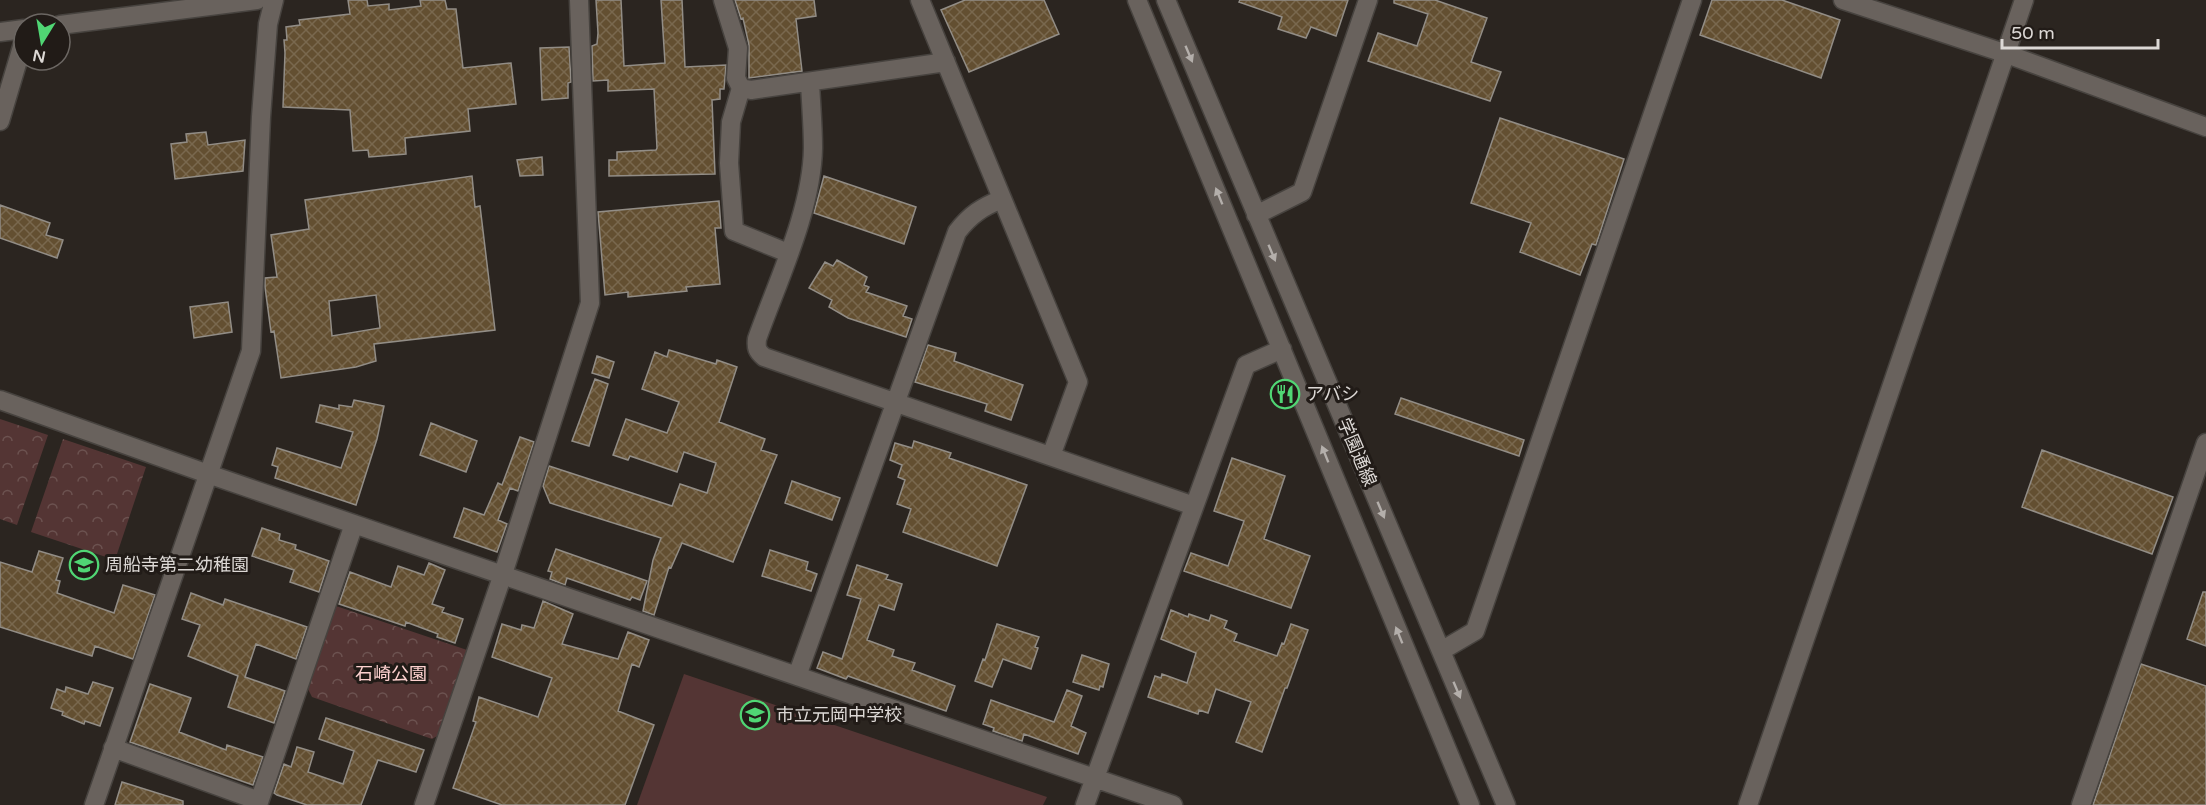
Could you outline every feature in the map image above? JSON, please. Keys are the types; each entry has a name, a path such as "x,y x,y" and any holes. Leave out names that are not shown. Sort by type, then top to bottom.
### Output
{"street":[{"path":"72,23 256,0"},
{"path":"94,805 251,351 261,117 268,24 274,0"},
{"path":"424,805 503,574 590,303 579,0"},
{"path":"723,0 738,48 736,78 741,88 731,122 729,163 734,231 788,253"},
{"path":"920,0 1078,382 1051,456"},
{"name":"学園通線","path":"1137,0 1470,805"},
{"name":"学園通線","path":"1166,0 1506,805"},
{"path":"1256,215 1302,192 1368,0"},
{"path":"1441,651 1475,631 1692,0"},
{"path":"1843,0 2004,53 2206,127"},
{"path":"1748,805 2024,0"},
{"path":"741,88 751,90 946,62"},
{"path":"0,121 14,72"},
{"path":"810,82 812,158 802,216 757,339 758,352 764,357 1194,506"},
{"path":"797,676 957,232 968,217 980,208 1002,199"},
{"path":"1085,805 1246,365 1282,349"},
{"path":"0,400 208,474 1173,805"},
{"path":"2081,805 2206,443"},
{"path":"113,748 258,803 354,524"}],"green space":[{"path":"0,419 48,435 17,525 0,519"},
{"path":"63,439 146,467 115,560 31,532"},
{"name":"石崎公園","path":"336,606 470,651 439,735 432,739 312,697 308,689"},
{"name":"市立元岡中学校","path":"684,674 1047,797 1043,805 637,805"}],"building":[{"path":"348,0 367,0 368,6 389,4 389,10 421,6 420,0 445,0 447,9 456,9 463,68 511,63 516,104 468,109 470,131 405,138 406,154 369,157 368,150 353,151 350,110 283,107 286,27 300,25 299,20 350,14"},
{"path":"596,0 621,0 624,66 665,63 661,0 682,0 685,67 726,65 724,89 720,89 720,99 712,100 715,174 609,176 609,160 617,160 617,152 656,150 654,89 608,91 608,80 593,81 592,46 597,44 598,33"},
{"path":"735,0 814,0 816,16 796,19 802,71 749,78 749,45 743,18 741,19"},
{"path":"965,0 1044,0 1059,34 969,72 941,10"},
{"path":"1240,0 1348,0 1336,36 1311,27 1306,38 1278,29 1282,17 1239,2"},
{"path":"1394,0 1435,0 1487,18 1471,62 1501,72 1490,101 1368,61 1378,33 1417,46 1428,14 1394,3"},
{"path":"1712,0 1782,0 1840,20 1821,78 1700,35"},
{"path":"569,47 571,82 568,83 568,98 542,100 540,48"},
{"path":"1500,118 1624,159 1596,245 1592,244 1580,275 1520,252 1531,223 1471,203"},
{"path":"206,132 208,145 245,140 243,171 175,179 171,144 187,142 186,134"},
{"path":"542,157 543,175 520,176 517,160"},
{"path":"472,176 475,207 480,206 495,330 374,344 376,361 356,367 281,378 274,331 271,332 265,278 277,277 271,235 309,229 305,200","holes":["376,295 380,328 332,336 329,301"]},
{"path":"824,176 916,207 904,244 814,213"},
{"path":"719,201 721,228 715,228 720,284 686,287 687,291 628,297 628,292 605,295 598,212"},
{"path":"0,205 50,223 46,235 63,240 57,258 0,238"},
{"path":"837,260 867,277 864,285 869,287 866,292 907,306 903,316 912,319 906,337 848,318 829,307 832,300 809,288 825,262 833,266"},
{"path":"228,302 232,332 194,338 190,307"},
{"path":"928,345 956,353 954,361 1023,385 1011,420 985,411 987,404 915,382"},
{"path":"669,350 716,364 717,360 737,367 719,422 765,439 761,450 777,455 733,562 682,543 671,568 669,567 654,615 643,611 653,560 661,538 550,503 543,486 549,466 672,506 680,484 707,493 716,463 684,452 677,472 630,456 628,460 613,455 626,419 667,433 679,402 642,389 655,352 667,357"},
{"path":"597,356 614,362 609,378 592,373"},
{"path":"595,379 608,384 589,446 572,441"},
{"path":"1401,398 1524,440 1519,456 1395,414"},
{"path":"354,400 384,406 377,439 356,505 275,478 278,467 272,465 277,448 341,468 353,432 316,422 320,405 339,409 339,405 352,407"},
{"path":"431,423 477,441 466,472 420,455"},
{"path":"520,437 534,442 518,491 510,488 498,520 507,524 497,552 454,537 464,508 484,515 498,483 502,485"},
{"path":"914,441 951,453 949,458 1027,485 997,566 903,532 911,509 897,504 905,480 898,477 902,465 890,460 895,443 912,448"},
{"path":"2042,450 2173,497 2152,554 2022,507"},
{"path":"1232,458 1285,476 1264,539 1310,556 1291,608 1184,571 1191,553 1228,566 1244,521 1214,511"},
{"path":"792,481 840,498 832,520 785,503"},
{"path":"262,528 280,534 279,540 296,545 295,549 329,561 319,592 290,582 294,570 252,556"},
{"path":"556,549 647,581 640,600 632,597 630,600 567,578 565,585 550,579 552,572 548,571"},
{"path":"770,550 808,562 806,570 817,574 811,591 762,576"},
{"path":"39,551 63,558 56,580 60,581 57,593 114,613 123,585 155,595 133,659 95,646 92,656 0,627 0,562 32,572"},
{"path":"429,563 445,570 432,604 444,608 442,612 463,619 455,643 406,622 405,626 339,604 350,572 391,587 398,566 424,575"},
{"path":"857,565 888,575 886,579 902,584 894,610 879,605 867,640 894,650 892,656 915,663 912,670 955,686 946,711 848,676 846,679 817,668 823,652 842,659 861,599 847,595"},
{"path":"2203,592 2206,592 2206,646 2187,639"},
{"path":"191,593 223,605 225,599 307,627 296,659 256,644 245,677 285,691 274,723 228,707 238,676 188,656 200,625 182,619"},
{"path":"543,601 573,614 562,644 618,659 628,632 649,640 639,667 632,664 618,711 654,725 625,805 502,805 453,788 476,722 473,721 479,697 538,717 552,678 492,657 502,624 521,630 522,625 534,628"},
{"path":"1171,610 1188,617 1189,614 1209,621 1211,615 1227,621 1224,628 1237,634 1234,641 1277,656 1291,624 1308,630 1262,752 1236,742 1251,702 1216,689 1208,713 1199,710 1198,714 1148,697 1155,676 1161,678 1162,674 1187,683 1196,653 1161,639"},
{"path":"997,624 1039,637 1031,669 1003,659 992,687 975,681"},
{"path":"1082,655 1109,664 1103,687 1100,686 1099,690 1073,682"},
{"path":"2141,664 2206,686 2206,805 2093,805"},
{"path":"93,682 113,688 100,726 85,721 84,724 51,708 57,689 65,692 66,687 88,694"},
{"path":"150,684 191,698 179,732 226,750 227,745 263,757 253,785 130,742"},
{"path":"1067,690 1082,696 1071,726 1086,733 1078,754 1024,734 1022,741 993,731 994,728 983,724 991,700 1054,722"},
{"path":"326,718 424,750 416,772 378,760 361,805 307,805 277,795 274,793 284,764 291,767 297,747 314,752 308,772 343,784 354,751 319,739"},
{"path":"122,782 183,801 183,805 115,805"}],"place":[{"name":"アバシ","path":"1285,394"},
{"name":"周船寺第二幼稚園","path":"84,565"},
{"name":"市立元岡中学校","path":"755,715"}]}
